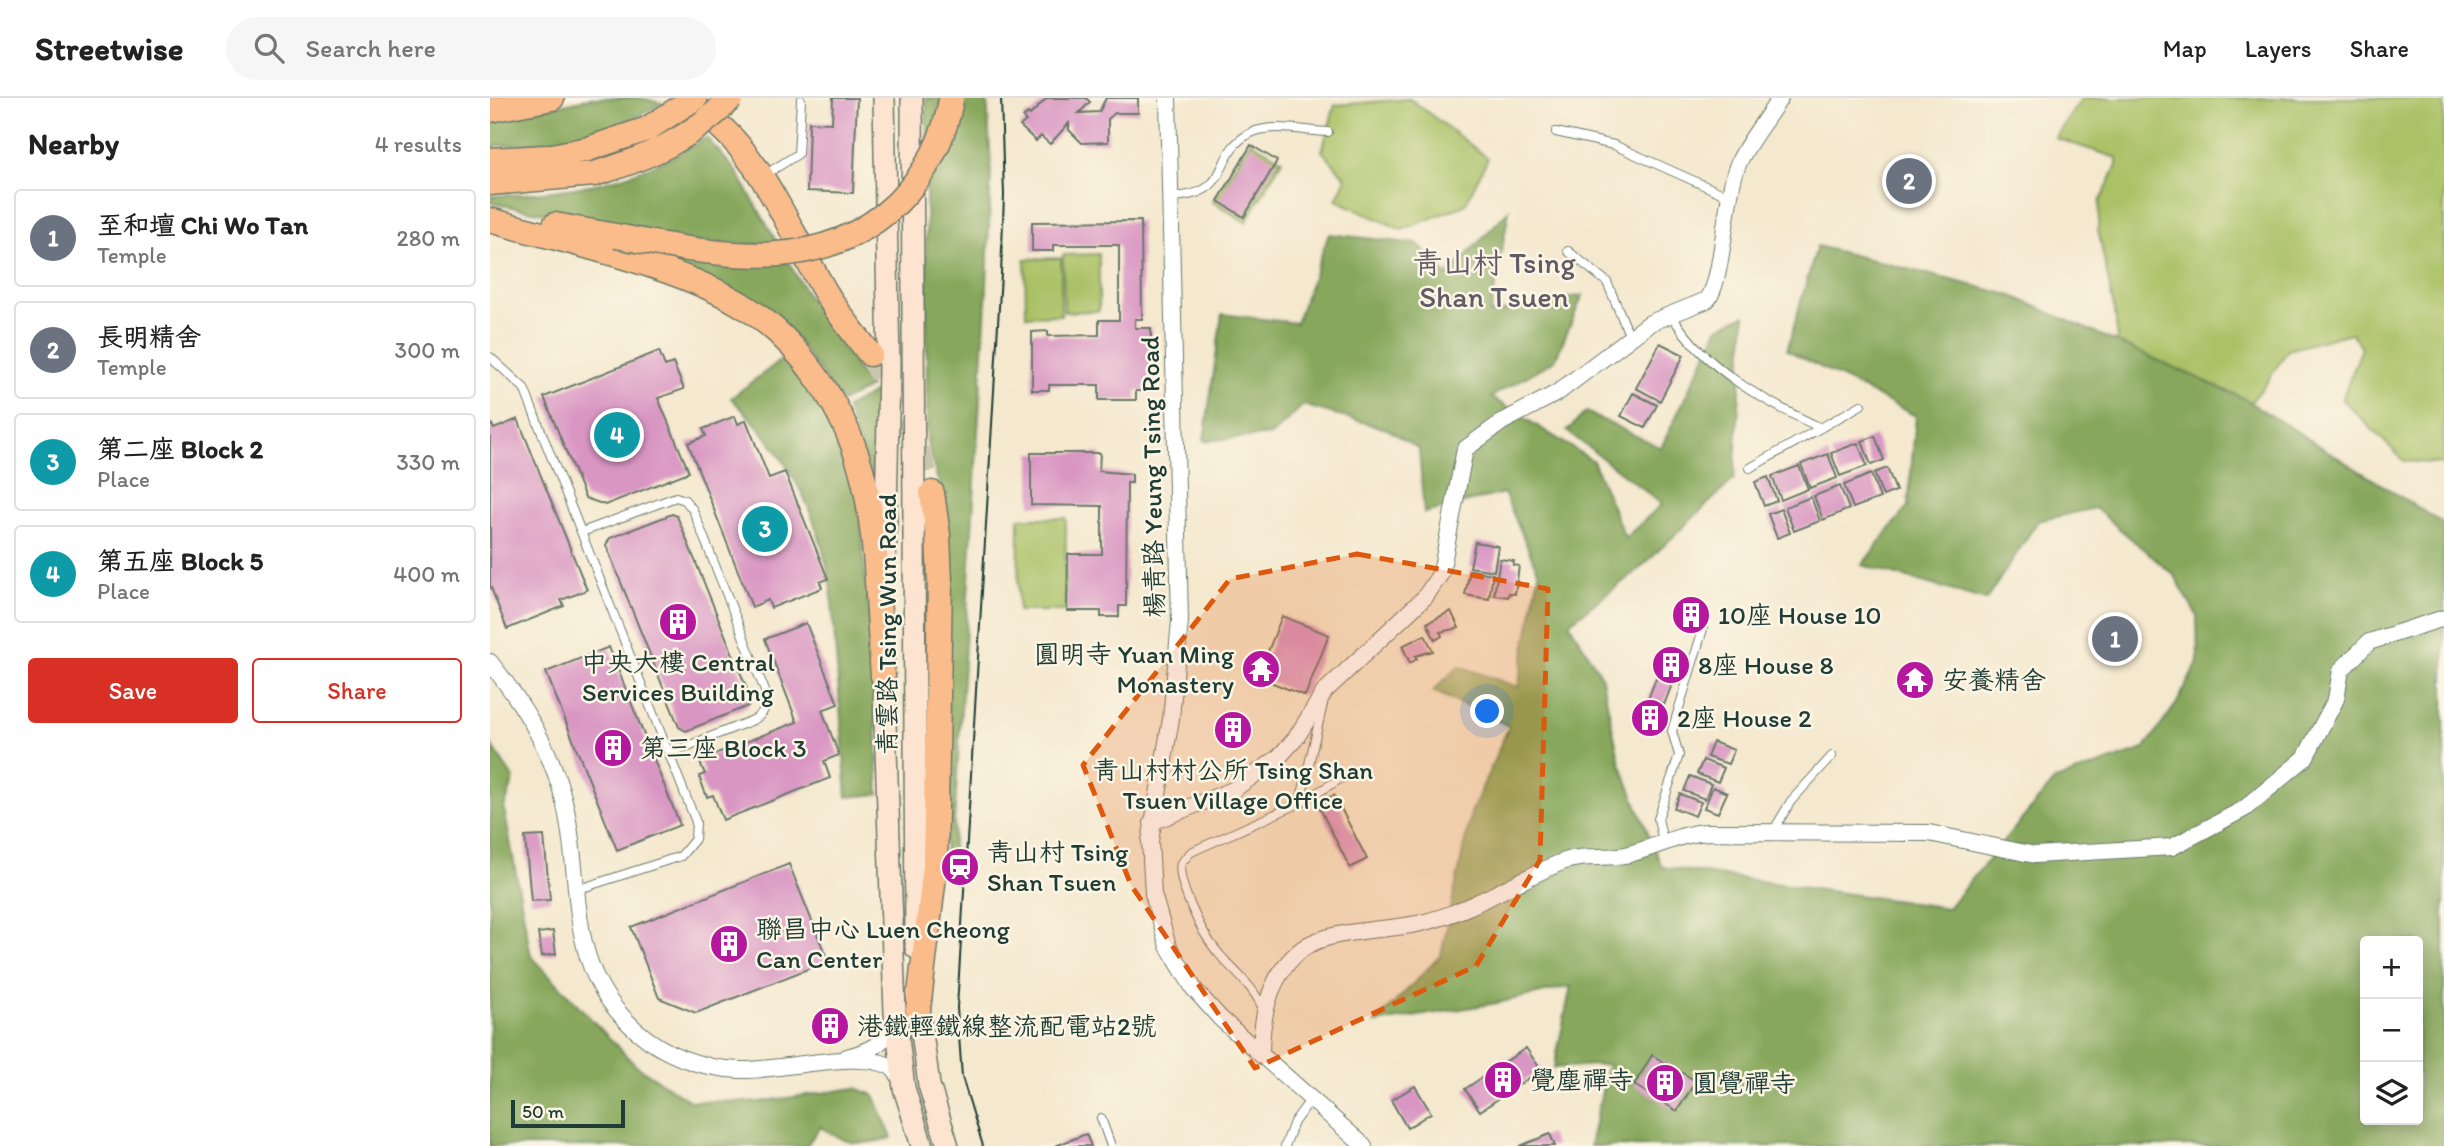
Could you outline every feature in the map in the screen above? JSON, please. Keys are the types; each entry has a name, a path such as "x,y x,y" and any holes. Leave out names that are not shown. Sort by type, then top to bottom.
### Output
{"main road":[{"path":"490,110 552,98"},
{"path":"676,98 701,111 722,128 760,177 827,296 870,354"},
{"path":"490,160 547,157 588,149 647,129 695,98"},
{"path":"490,183 594,174 667,147 703,124 731,98"},
{"name":"青雲路 Tsing Wun Road","path":"884,98 889,367 883,676 906,1012 948,1146"},
{"name":"青雲路 Tsing Wun Road","path":"912,98 904,1088 922,1146"},
{"path":"490,217 545,223 723,254 783,255 821,247 873,223 911,189 940,141 951,99"},
{"path":"490,217 711,289 753,312 800,357 836,409 863,475 871,519 883,676"},
{"path":"906,1012 935,867 940,582 938,536 932,493"}],"street":[{"name":"楊青路 Yeung Tsing Road","path":"1168,98 1180,621 1172,708 1152,822 1149,859 1153,894 1176,962 1206,1003 1364,1146"},
{"path":"1152,822 1233,790 1256,775 1296,738 1325,691 1425,597 1441,573 1465,449 1502,422 1557,393 1650,323 1694,308 1712,296 1738,163 1780,98"},
{"path":"1261,1055 1264,1010 1286,967 1301,950 1316,942 1433,920 1564,862 1627,855 1664,841 1702,833 1928,833 2035,855 2172,847 2244,809 2305,758 2336,699 2341,670 2369,642 2444,618"},
{"path":"490,662 525,710 555,772 568,819 580,933 592,972 623,1017 662,1049 698,1064 739,1070 835,1061 884,1064 895,1070 904,1088"},
{"path":"835,1061 881,1042 906,1012"}],"lane":[{"path":"760,177 798,154 800,100"},
{"path":"1170,197 1192,196 1207,190 1236,145 1251,133 1270,129 1328,132"},
{"path":"1556,132 1614,145 1730,197"},
{"path":"1568,251 1607,282 1630,337"},
{"path":"1672,316 1687,340 1726,374 1821,428"},
{"path":"490,357 524,388 696,822 692,844 681,856 664,864 576,890"},
{"path":"1750,468 1861,405"},
{"path":"582,532 676,497 685,500 693,510 765,691 766,703 758,718 670,753"},
{"path":"1664,841 1658,819 1679,755 1672,731 1703,629"},
{"path":"1300,803 1325,691"},
{"path":"1772,833 1791,801 1832,756"},
{"path":"1264,1010 1244,978 1213,948 1181,884 1179,869 1191,852 1300,803 1350,773"},
{"path":"1285,1146 1294,1122 1311,1099"},
{"path":"1101,1118 1111,1146"}],"highlighted area":[{"path":"1357,554 1548,589 1540,860 1476,966 1255,1068 1131,885 1083,765 1230,579"}],"green space":[{"path":"591,98 641,98 662,103 600,131 535,143 490,146 490,120"},
{"path":"926,98 942,98 926,148"},
{"path":"961,98 987,98 991,167 987,285 952,858 945,858 940,488 927,443 926,183"},
{"path":"2082,98 2444,98 2444,464 2404,461 2342,399 2362,348 2351,333 2288,350 2265,385 2227,431 2118,364 2116,318 2098,230 2100,202 2117,165 2117,158 2055,138"},
{"path":"1410,99 1488,158 1465,205 1402,230 1336,200 1346,178 1322,151 1335,105"},
{"path":"706,137 737,172 779,246 697,242 490,203 490,196 575,188 629,175 655,165"},
{"path":"1250,141 1282,160 1246,222 1213,202"},
{"path":"1509,210 1490,314 1583,295 1555,360 1491,397 1593,461 1625,538 1662,504 1567,431 1586,412 1661,448 1719,327 1745,315 1734,479 1637,571 1569,623 1601,675 1620,763 1662,867 1948,908 2055,780 2144,749 2177,703 2198,662 2197,616 2175,576 2095,508 2038,521 1986,600 1862,565 1908,506 1916,416 1787,350 1817,246 2010,295 2243,398 2444,524 2444,1146 1590,1146 1608,1064 1554,1068 1571,986 1497,1003 1375,1023 1441,955 1471,813 1509,726 1433,691 1459,666 1518,687 1539,573 1504,493 1424,513 1419,449 1387,429 1303,405 1272,435 1204,441 1222,314 1296,323 1329,234 1418,244 1447,276"},
{"path":"596,242 789,263 813,305 870,387 842,402 795,337"},
{"path":"1099,254 1099,311 1064,312 1063,255"},
{"path":"1061,258 1061,315 1026,316 1025,259"},
{"path":"786,356 832,419 858,494 874,676 879,794 847,797 831,590 819,535 798,485 784,462 769,440 731,398"},
{"path":"875,392 873,481 846,408"},
{"path":"1019,518 1066,518 1065,611 1018,611"},
{"path":"490,743 514,779 504,808 531,956 635,1065 690,1101 759,1102 856,1088 874,1095 892,1138 854,1143 820,1127 806,1146 490,1146"}],"building":[{"path":"833,98 857,98 853,193 807,191 809,122 832,123"},
{"path":"1047,98 1086,98 1090,102 1079,113 1099,112 1106,98 1138,98 1138,113 1115,113 1108,119 1108,142 1082,143 1069,130 1069,123 1050,144 1041,136 1036,141 1020,126 1026,121 1023,118 1028,113 1030,115"},
{"path":"1251,145 1277,161 1244,217 1218,201"},
{"path":"1141,221 1142,319 1135,319 1135,328 1151,328 1151,391 1136,391 1136,400 1099,400 1099,385 1049,385 1049,390 1032,390 1032,332 1048,331 1048,336 1099,335 1099,320 1119,320 1119,245 1053,245 1053,251 1032,251 1032,222"},
{"path":"1660,343 1684,355 1660,401 1636,388"},
{"path":"659,351 665,366 673,363 684,389 658,398 689,472 605,505 585,498 544,397"},
{"path":"1633,393 1657,405 1645,428 1621,416"},
{"path":"735,416 738,424 746,420 769,478 785,472 828,579 820,582 822,588 771,608 768,600 752,607 688,443 706,436 703,429"},
{"path":"518,419 587,590 561,600 564,606 507,629 490,585 490,421 494,429"},
{"path":"1875,436 1884,460 1871,465 1862,441"},
{"path":"1858,443 1867,466 1840,476 1831,453"},
{"path":"1031,453 1100,453 1099,471 1132,474 1132,483 1127,483 1126,606 1119,606 1119,617 1101,617 1101,611 1067,611 1068,554 1102,554 1102,506 1031,505"},
{"path":"1828,454 1837,478 1810,488 1801,464"},
{"path":"1799,466 1808,489 1781,500 1772,476"},
{"path":"1887,468 1896,491 1883,496 1874,473"},
{"path":"1871,474 1880,498 1853,508 1844,485"},
{"path":"1768,477 1777,501 1764,506 1755,482"},
{"path":"1840,486 1849,509 1823,520 1814,496"},
{"path":"1811,497 1820,521 1794,531 1785,507"},
{"path":"1781,509 1790,533 1777,538 1768,514"},
{"name":"中央大樓 Central Services Building","path":"672,514 677,516 751,699 748,706 686,731 679,727 606,545 610,538"},
{"path":"1475,542 1498,546 1494,571 1470,567"},
{"path":"1500,559 1514,561 1513,565 1519,566 1515,594 1509,593 1508,597 1494,595"},
{"path":"1470,570 1493,574 1489,599 1465,595"},
{"name":"10座 House 10","path":"1687,602 1703,608 1695,629 1679,622"},
{"path":"1451,611 1459,628 1440,632 1442,636 1435,640 1427,623"},
{"path":"1282,616 1329,635 1305,696 1258,677"},
{"path":"806,623 838,704 822,710 839,755 824,761 830,778 723,820 713,795 707,797 699,776 705,774 699,760 797,722 765,639"},
{"path":"1425,635 1433,651 1415,656 1417,659 1410,663 1402,646"},
{"name":"第三座 Block 3","path":"609,647 680,825 617,850 546,672"},
{"name":"8座 House 8","path":"1667,652 1683,658 1675,679 1659,672"},
{"path":"1656,678 1672,684 1664,705 1648,699"},
{"name":"2座 House 2","path":"1646,704 1662,711 1654,731 1638,725"},
{"name":"青山村村公所 Tsing Shan Tsuen Village Office","path":"1239,716 1248,727 1226,745 1217,733"},
{"path":"1713,742 1734,750 1728,764 1707,757"},
{"path":"1703,760 1724,768 1718,782 1697,774"},
{"path":"1690,776 1711,784 1705,799 1684,791"},
{"path":"1713,787 1727,793 1718,813 1704,808"},
{"path":"1680,794 1701,802 1695,816 1674,808"},
{"path":"1334,795 1367,859 1350,868 1317,803"},
{"path":"544,836 550,900 531,901 525,837"},
{"name":"聯昌中心 Luen Cheong Can Center","path":"789,864 828,961 696,1013 659,998 631,927"},
{"path":"553,931 556,954 542,956 538,933"},
{"name":"港鐵輕鐵線整流配電站2號","path":"841,1013 843,1035 818,1038 816,1016"},
{"name":"覺塵禪寺","path":"1526,1048 1541,1070 1480,1111 1465,1089"},
{"name":"圓覺禪寺","path":"1652,1055 1696,1081 1677,1111 1634,1085"},
{"path":"1415,1086 1431,1113 1407,1128 1391,1100"},
{"path":"1086,1134 1091,1146 1055,1146"},
{"path":"1550,1134 1555,1146 1520,1146"}],"tunnel":[{"path":"870,354 910,424 932,493"}],"tram line":[{"path":"983,1146 962,1077 957,1008 1001,274 1004,195 1001,98"}],"place":[{"name":"長明精舍","path":"1909,181"},
{"name":"第五座 Block 5","path":"617,435"},
{"name":"第二座 Block 2","path":"765,529"},
{"name":"10座 House 10","path":"1691,615"},
{"name":"中央大樓 Central Services Building","path":"678,622"},
{"name":"至和壇 Chi Wo Tan","path":"2115,639"},
{"name":"8座 House 8","path":"1671,665"},
{"name":"圓明寺 Yuan Ming Monastery","path":"1261,669"},
{"name":"安養精舍","path":"1915,680"},
{"name":"2座 House 2","path":"1650,718"},
{"name":"青山村村公所 Tsing Shan Tsuen Village Office","path":"1233,730"},
{"name":"第三座 Block 3","path":"613,748"},
{"name":"青山村 Tsing Shan Tsuen","path":"960,867"},
{"name":"聯昌中心 Luen Cheong Can Center","path":"729,944"},
{"name":"港鐵輕鐵線整流配電站2號","path":"830,1026"},
{"name":"覺塵禪寺","path":"1503,1080"},
{"name":"圓覺禪寺","path":"1665,1083"}],"district":[{"name":"青山村 Tsing Shan Tsuen","path":"1494,280"}]}
